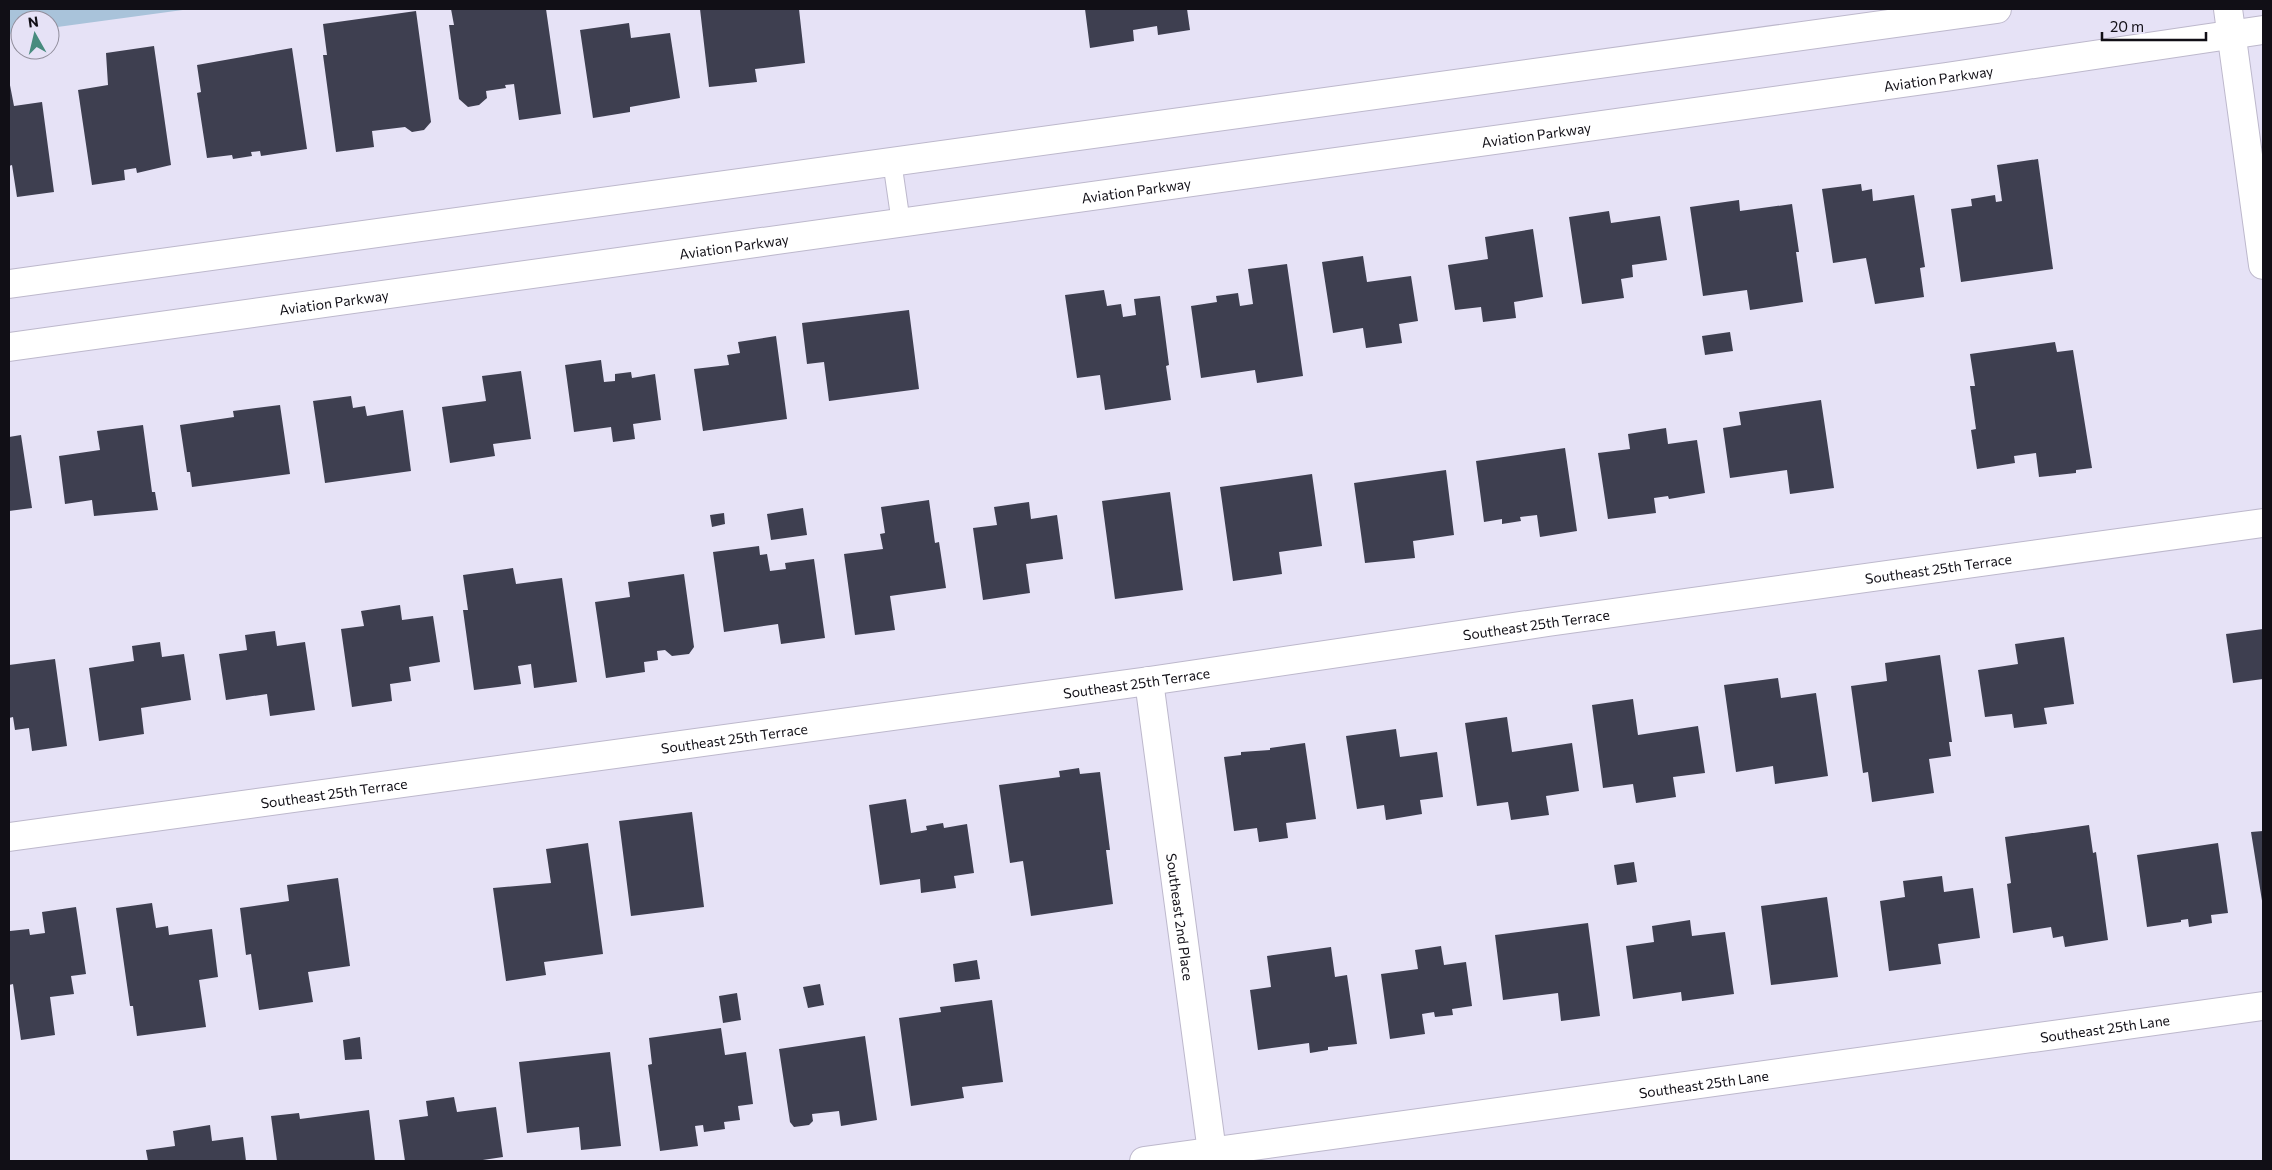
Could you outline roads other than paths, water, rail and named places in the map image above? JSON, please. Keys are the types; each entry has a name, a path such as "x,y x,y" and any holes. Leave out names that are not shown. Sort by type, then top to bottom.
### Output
{"street":[{"path":"9,284 1997,9"},
{"path":"2230,21 2263,265"},
{"name":"Aviation Parkway","path":"9,347 1936,79 2230,21 2263,30"},
{"name":"Southeast 25th Terrace","path":"9,837 1149,681 1587,617 2263,523"},
{"name":"Southeast 2nd Place","path":"1149,681 1212,1152"},
{"name":"Southeast 25th Lane","path":"1144,1161 2263,1006"}],"lane":[{"path":"892,161 901,223"}],"water":[{"path":"9,9 190,9 60,27 60,10 10,10 9,34"}]}
